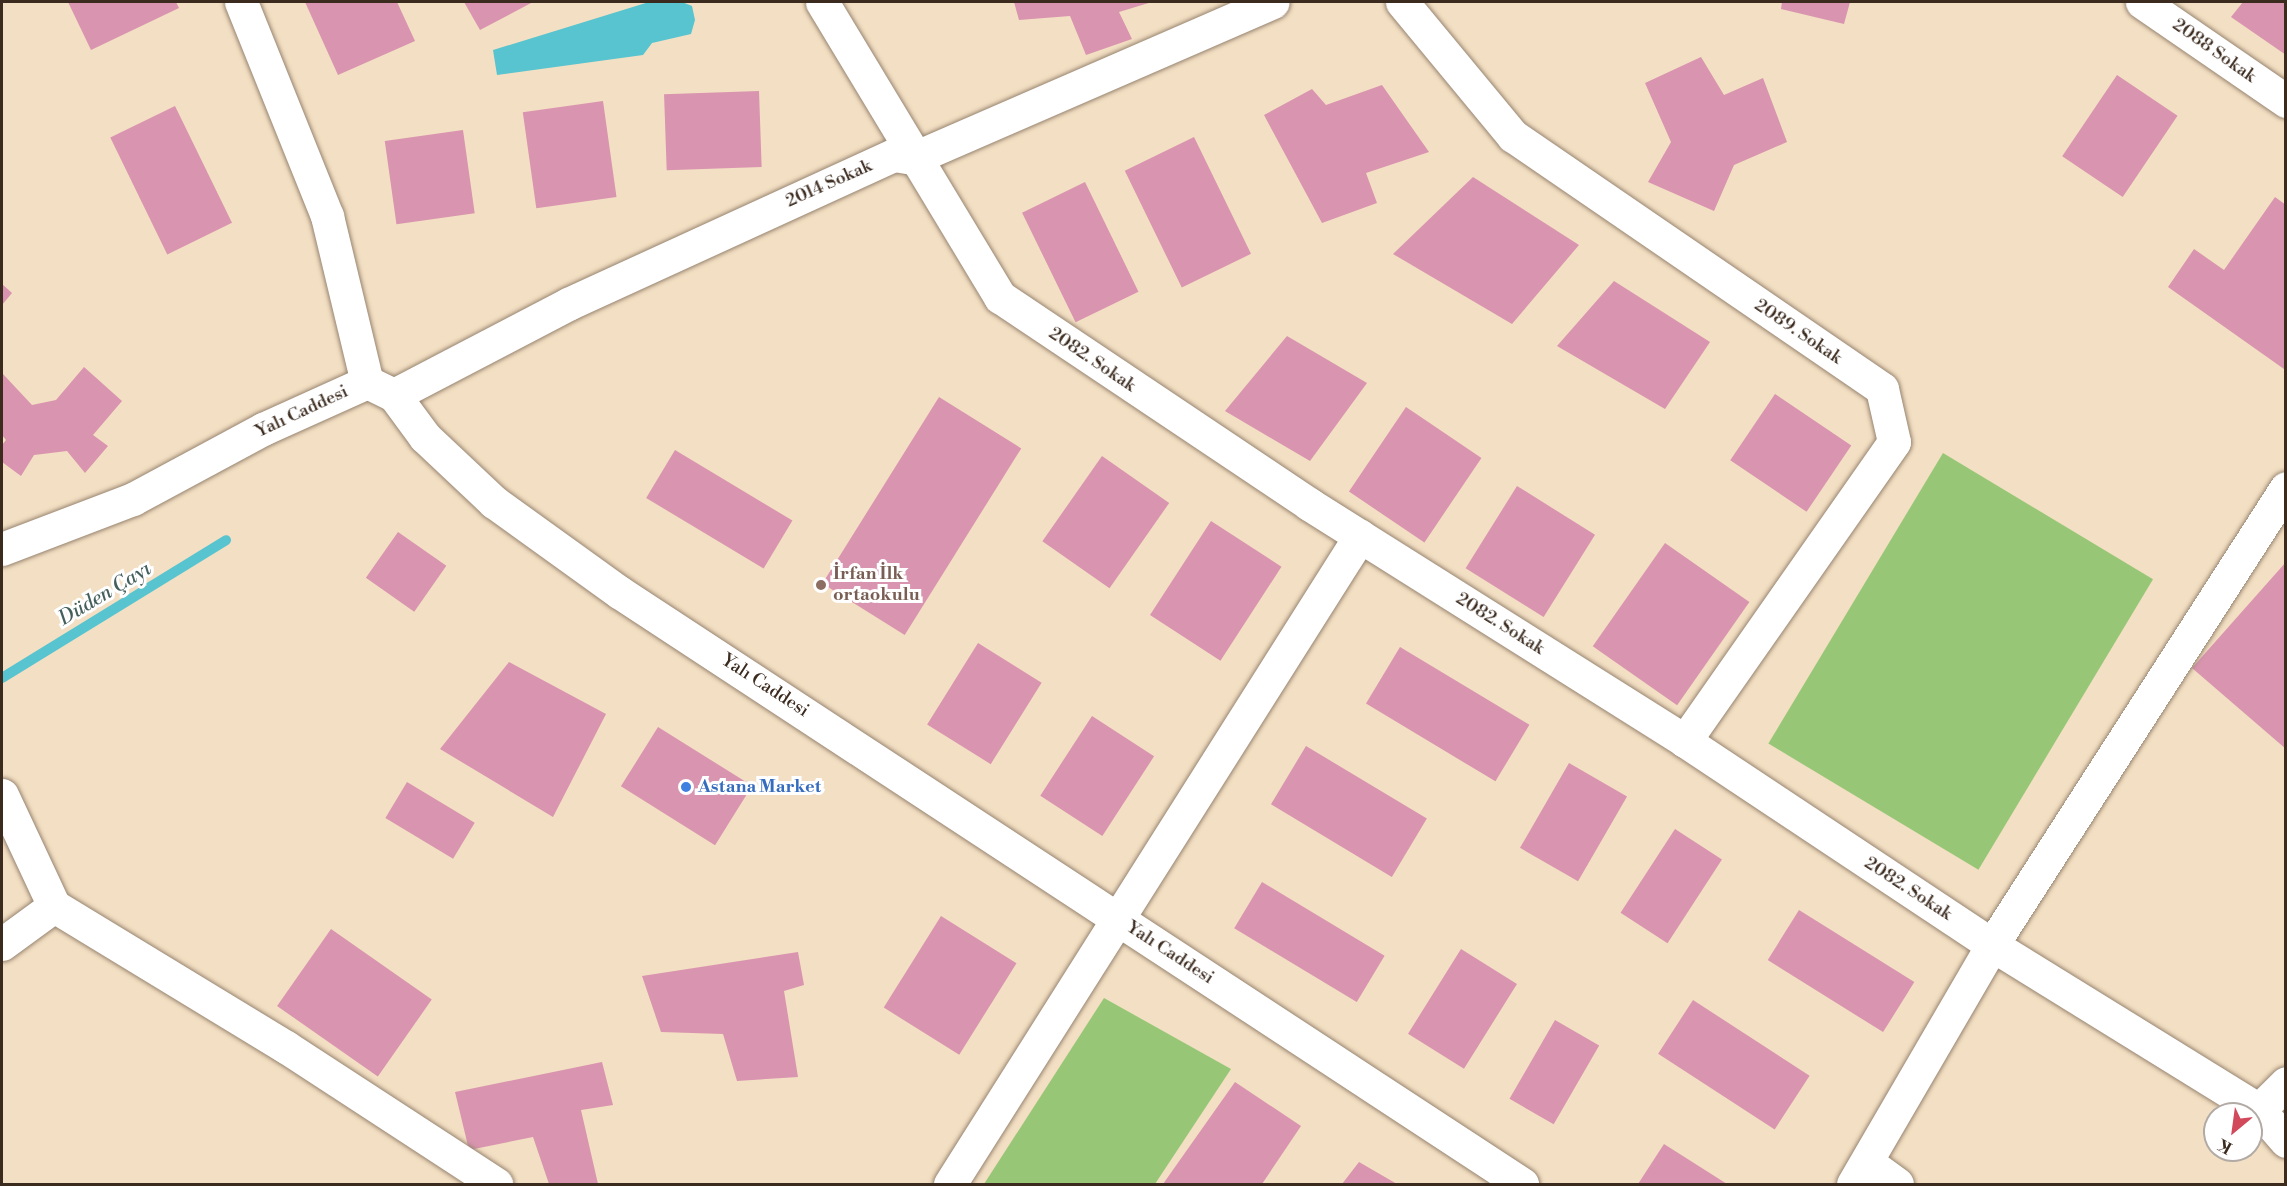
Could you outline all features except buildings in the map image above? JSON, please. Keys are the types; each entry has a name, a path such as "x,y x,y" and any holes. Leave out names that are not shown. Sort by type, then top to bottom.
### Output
{"street":[{"path":"241,2 327,216 380,389"},
{"name":"2082. Sokak","path":"822,2 914,158 1000,297 1360,536 1685,741 1992,945 2246,1102"},
{"name":"2014 Sokak","path":"380,389 894,155 914,158 1273,2"},
{"name":"2089. Sokak","path":"1402,2 1513,136 1882,389 1894,442 1685,741"},
{"name":"2088 Sokak","path":"2142,2 2286,101"},
{"name":"Yalı Caddesi","path":"2,549 133,499 263,429 380,389 425,437 494,502 619,592 1522,1185"},
{"path":"1898,1185 1860,1173 1992,945 2286,488"},
{"path":"950,1185 1360,536"},
{"path":"2,795 54,906 286,1047 496,1185"},
{"path":"2,944 54,906"},
{"path":"2263,1106 2286,1083"},
{"name":"2082. Sokak","path":"2263,1115 2286,1141"}],"green space":[{"path":"1943,453 2153,579 1978,870 1768,744"},
{"path":"1104,998 1231,1069 1155,1184 984,1184"}],"water":[{"path":"649,2 682,2 692,6 695,20 691,34 652,43 643,55 497,75 493,50"}],"waterway":[{"name":"Düden Çayı","path":"2,678 226,540"}],"place":[{"name":"İrfan İlk ortaokulu","path":"821,585"},
{"name":"Astana Market","path":"686,787"}]}
